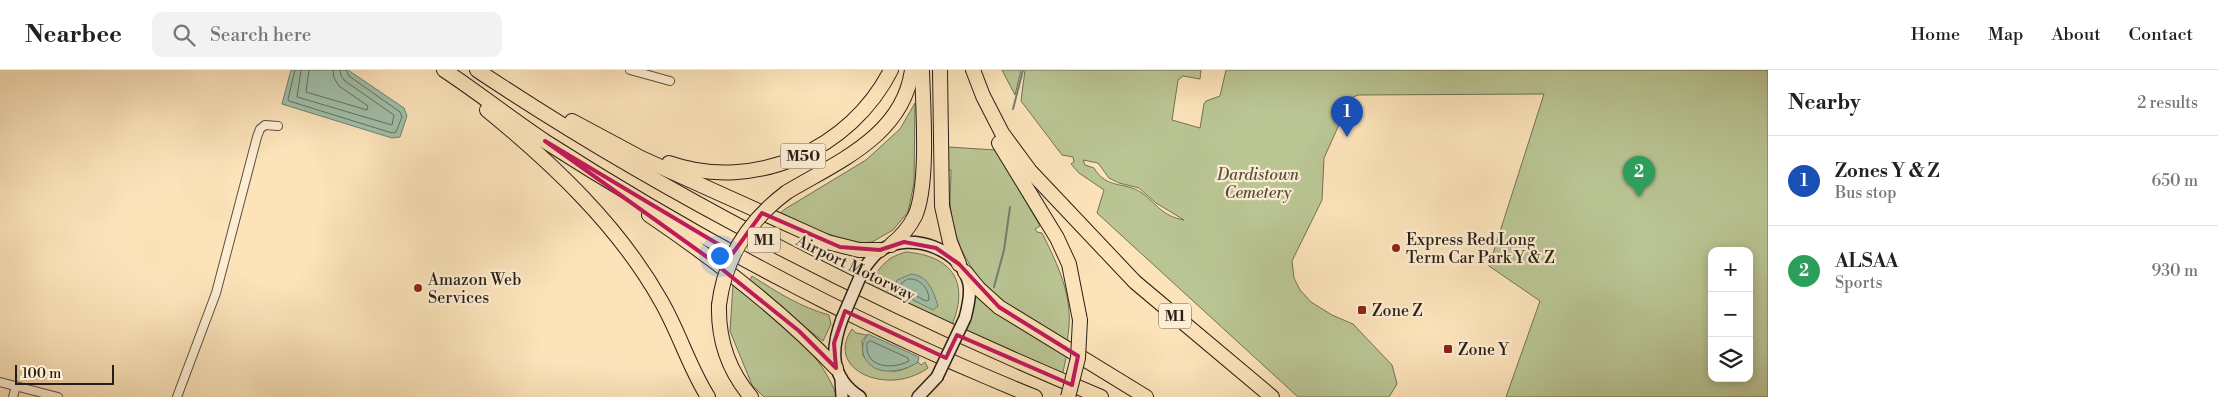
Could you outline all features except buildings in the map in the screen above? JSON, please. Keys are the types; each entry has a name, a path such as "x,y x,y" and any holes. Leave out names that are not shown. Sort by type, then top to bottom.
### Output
{"highway":[{"path":"434,70 533,149 582,198 631,254 662,302 708,397"},
{"name":"M1","path":"444,70 545,141 659,212 783,280 878,328 1035,397"},
{"name":"M50","path":"479,70 528,99 619,145 680,167 724,172 763,169 803,156 841,132 860,115 880,91 891,70"},
{"name":"Airport Motorway","path":"479,70 582,138 778,248 940,327 1101,397"},
{"path":"751,397 736,376 724,352 719,322 719,304 726,270 741,239 765,210 787,192 848,158 881,131 906,94 912,70"},
{"path":"619,145 689,180 827,242 859,250 886,248 905,233 919,205 922,156 922,70"},
{"path":"940,70 942,206 950,242 962,268 979,289 998,306 1146,397"},
{"path":"966,70 976,99 990,126 1057,238 1069,264 1080,320 1078,358 1068,397"},
{"name":"M1","path":"973,70 983,96 1002,133 1036,178 1135,282 1272,397"},
{"path":"545,141 588,174 707,257 799,331 838,373"}],"main road":[{"path":"842,397 834,343 842,319 864,270 886,248 904,242 928,245 949,256 962,268 970,290 965,318 937,377 918,397"},
{"path":"838,373 860,397"}],"street":[{"path":"630,70 658,74 670,81"},
{"path":"177,397 216,293 257,137 260,129 265,125 278,126"},
{"path":"0,382 58,397"},
{"path":"13,397 16,386"}],"highlighted area":[{"path":"545,141 733,253 762,213 840,247 880,250 904,242 936,248 959,264 999,307 1078,356 1072,385 957,335 946,358 845,311 834,343 836,368 799,331 707,257"}],"green space":[{"path":"1002,70 1021,70 1015,95"},
{"name":"Dardistown Cemetery","path":"1025,70 1201,70 1200,79 1183,76 1178,80 1172,120 1200,128 1204,104 1206,101 1220,96 1226,70 1768,70 1768,397 1506,397 1540,301 1489,266 1544,94 1358,95 1351,98 1324,158 1322,200 1292,261 1294,278 1300,290 1311,302 1332,315 1353,324 1392,365 1397,384 1389,397 1298,397 1097,213 1104,190 1079,173 1071,164 1074,162 1073,157 1062,155 1021,101","holes":["1083,160 1098,163 1109,178 1119,183 1139,188 1156,203 1184,220 1165,213 1136,189 1105,180 1094,168 1085,165"]},
{"path":"915,103 914,183 908,212 893,230 872,242 855,244 778,215 866,160 900,129"},
{"path":"948,147 996,150 1040,226 1035,229 1037,232 1042,233 1059,270 1069,308 1067,345 1009,306 992,292 966,258 957,237 951,212 951,170 948,170"},
{"path":"906,252 936,259 954,275 958,285 959,298 951,327 868,286 879,269 887,261"},
{"path":"752,276 798,303 829,315 831,324 823,341 748,284"},
{"path":"733,285 779,321 807,348 829,379 837,397 764,397 752,385 730,331"},
{"path":"975,295 1067,353 1062,377 964,333"},
{"path":"852,329 856,333 867,335 862,341 863,356 877,366 889,371 895,371 902,370 918,362 921,365 925,362 928,368 912,376 895,380 879,379 864,375 853,367 846,356 846,344"}],"water":[{"path":"291,70 348,70 404,108 407,116 400,137 392,138 282,104"},
{"path":"911,274 922,278 929,285 938,306 933,310 895,291 894,288 897,280"},
{"path":"868,334 919,357 918,362 896,370 888,371 874,368 865,359 863,353 864,340"}],"waterway":[{"path":"1013,109 1023,70"},
{"path":"994,287 1004,250 1010,207"}],"place":[{"name":"Zones Y & Z","path":"1347,137"},
{"name":"ALSAA","path":"1639,197"},
{"name":"Express Red Long Term Car Park Y & Z","path":"1396,248"},
{"name":"Amazon Web Services","path":"418,288"},
{"name":"Zone Z","path":"1362,310"},
{"name":"Zone Y","path":"1448,349"}]}
